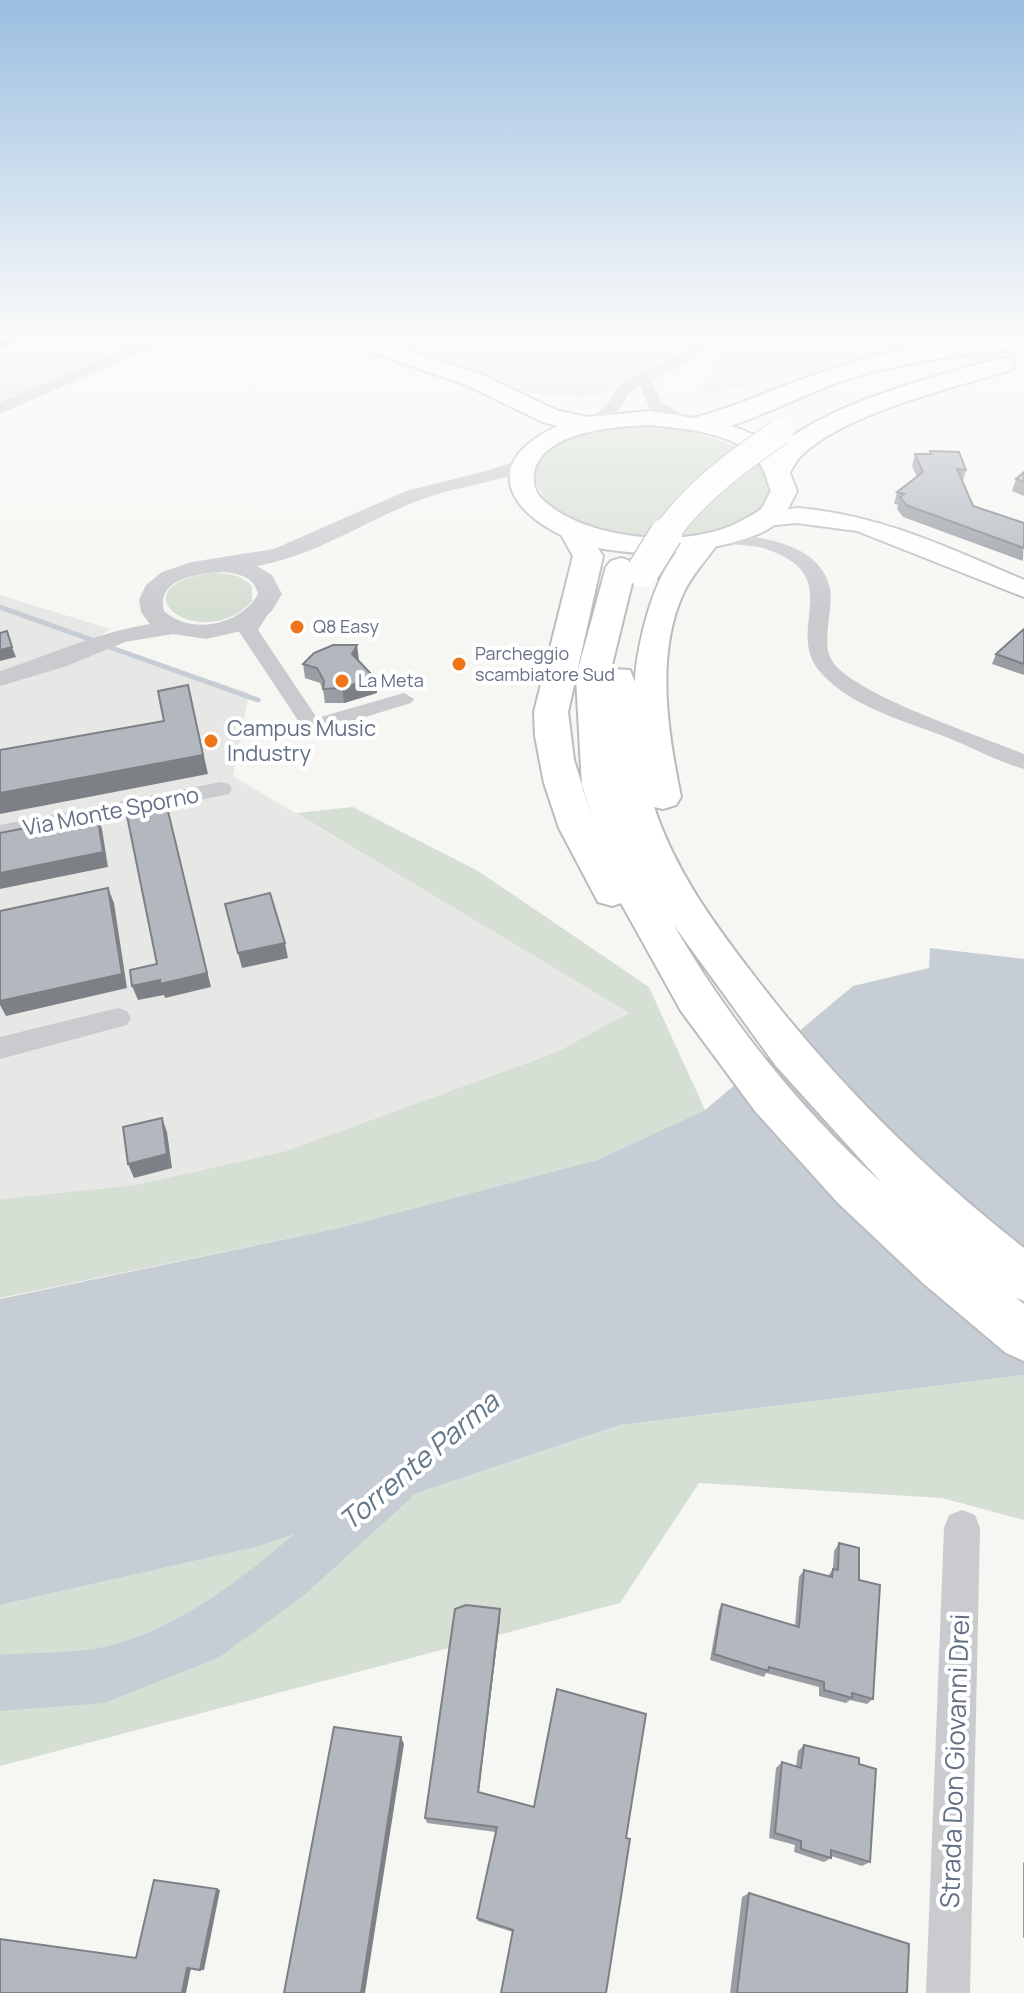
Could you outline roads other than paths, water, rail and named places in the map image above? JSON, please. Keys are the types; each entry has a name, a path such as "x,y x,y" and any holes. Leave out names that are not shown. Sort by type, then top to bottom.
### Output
{"highway":[{"path":"701,1007 636,894 613,836 592,744 592,666 606,602 632,569 665,503 700,470 770,428"},
{"path":"763,432 774,428"},
{"path":"780,477 786,455 828,428"},
{"path":"573,531 588,556 551,712 551,736 562,786 601,875 670,981 701,1007 750,1028"},
{"path":"714,541 679,570 656,632 649,683 653,751 679,873 794,1124 861,1195 931,1259 1024,1336"},
{"path":"632,569 618,665 618,718 635,805 659,866 699,932 750,1028 885,1157 1024,1278"}],"main road":[{"path":"533,428 531,455 522,487 527,498 553,522 603,541 636,546 714,541 807,513 882,531"},
{"path":"531,455 552,437 581,428"},
{"path":"708,428 749,443 762,452 780,477 882,531 1024,589"},
{"path":"762,529 779,501 780,477"}],"street":[{"path":"173,627 154,615 150,607 151,596 170,577 196,568 280,555 379,508 413,495 448,487 531,455"},
{"path":"448,487 500,489 527,498"},
{"path":"762,529 812,570 821,589 817,651 829,670 863,695 1024,762"},
{"path":"264,578 280,555"},
{"path":"224,565 240,567 264,578 270,594 248,630 312,726 404,699"},
{"path":"119,636 150,607"},
{"path":"200,631 234,626 260,611"},
{"path":"0,679 58,661 119,636 173,627 236,637 264,654"},
{"name":"Via Monte Sporno","path":"0,833 221,789"},
{"path":"0,1048 118,1018"},
{"name":"Strada Don Giovanni Drei","path":"948,1993 962,1528"}],"water":[{"path":"930,948 1024,959 1024,1375 620,1425 256,1547 0,1605 0,1299 339,1228 597,1160 705,1110 853,986 929,968"}],"waterway":[{"path":"0,607 92,640"},
{"path":"112,648 258,700"},
{"name":"Torrente Parma","path":"0,1683 104,1675 199,1639 284,1577 393,1480"}],"place":[{"name":"Q8 Easy","path":"297,627"},
{"name":"Parcheggio scambiatore Sud","path":"459,664"},
{"name":"La Meta","path":"342,681"},
{"name":"Campus Music Industry","path":"211,741"}]}
